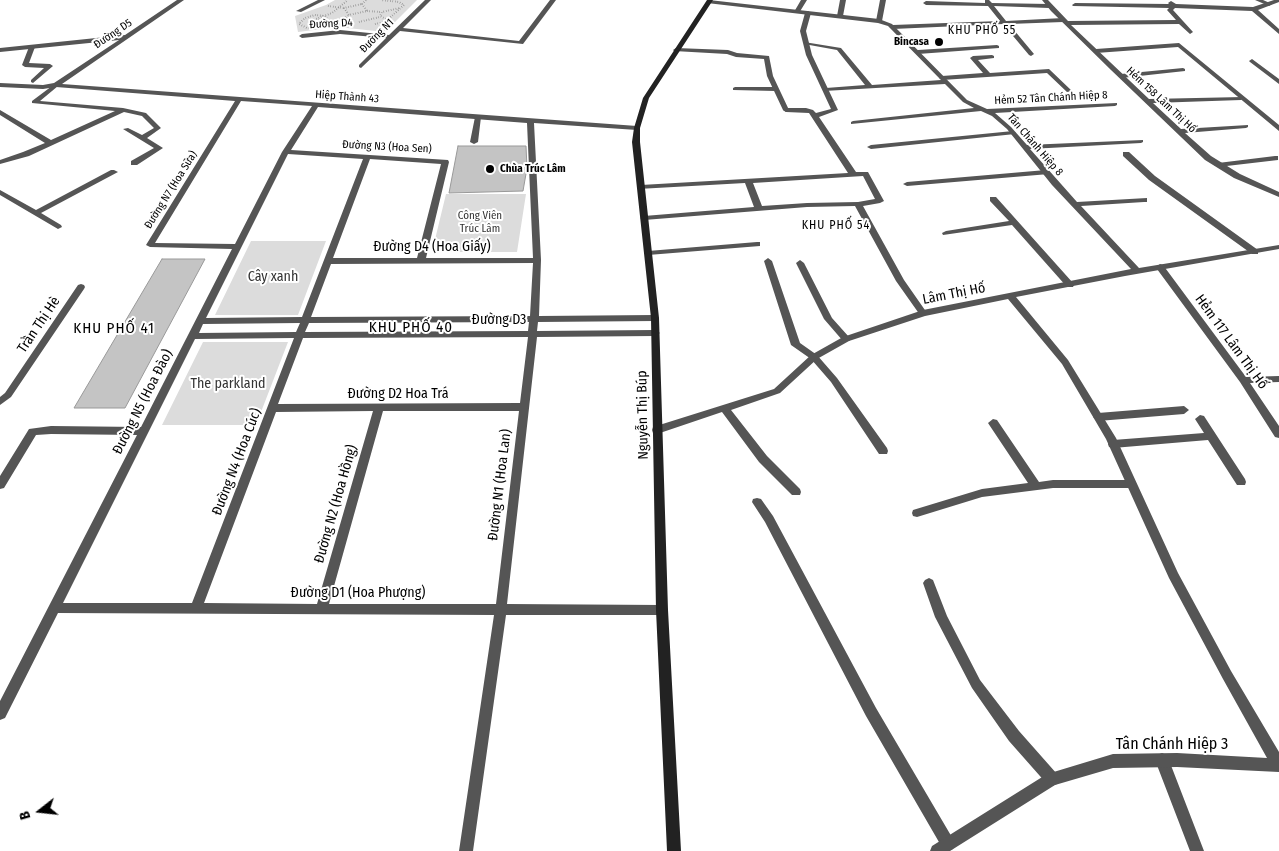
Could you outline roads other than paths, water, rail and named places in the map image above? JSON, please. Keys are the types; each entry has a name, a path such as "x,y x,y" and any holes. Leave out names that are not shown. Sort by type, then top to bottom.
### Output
{"street":[{"name":"Đường D5","path":"123,110 34,102 181,0"},
{"path":"299,11 322,0"},
{"name":"Đường N1","path":"361,66 428,0"},
{"path":"398,29 521,43 553,0"},
{"path":"797,12 804,0"},
{"path":"840,16 844,0"},
{"path":"879,21 883,0"},
{"path":"1169,0 1174,6"},
{"path":"1258,0 1269,4"},
{"path":"1075,5 1254,9 1279,0"},
{"name":"Tân Chánh Hiệp 8","path":"709,1 879,21 893,27 966,102 986,110 1013,132 1074,204 1137,271"},
{"name":"Nguyễn Thị Búp","path":"674,851 662,610 655,318 636,142 637,128 646,98 709,1"},
{"path":"987,2 1031,54"},
{"path":"926,3 1047,3"},
{"name":"Hẻm 158 Lâm Thị Hố","path":"1047,3 1064,22 1179,131 1218,165 1279,195"},
{"path":"1174,6 1170,10 1190,32"},
{"path":"1254,9 1279,32"},
{"path":"808,13 803,31 809,55 835,110 815,116"},
{"path":"893,27 1003,22 1181,22"},
{"name":"Đường D4","path":"302,36 340,32 390,37"},
{"path":"0,50 127,37"},
{"path":"806,43 839,49 870,87"},
{"path":"1096,51 1179,45 1279,129"},
{"path":"32,47 25,65 50,66 32,81"},
{"path":"918,52 996,47"},
{"path":"676,50 728,52 740,56 767,57 768,69 775,89 786,110 811,111 852,174"},
{"path":"988,75 973,58 992,57"},
{"path":"1252,61 1279,82"},
{"path":"1121,76 1184,70"},
{"path":"826,90 1049,71 1069,91"},
{"name":"Hiệp Thành 43","path":"0,79 47,82 56,85"},
{"name":"Hiệp Thành 43","path":"0,85 43,87 56,85 530,122 637,128"},
{"path":"736,89 775,89"},
{"name":"Đường N7 (Hoa Sữa)","path":"238,247 150,245 240,98"},
{"path":"1148,101 1241,98"},
{"name":"Hẻm 52 Tân Chánh Hiệp 8","path":"853,123 986,110 1115,104"},
{"name":"Đường N5 (Hoa Đào)","path":"0,714 286,152 316,105"},
{"path":"0,162 123,110 144,114 158,128 142,138"},
{"path":"0,112 51,142"},
{"path":"474,142 478,117"},
{"name":"Đường N1 (Hoa Lan)","path":"466,851 501,609 533,334 537,260 530,122"},
{"path":"1179,131 1246,126"},
{"path":"126,129 159,148 134,163"},
{"path":"871,147 1013,132"},
{"path":"1025,147 1141,141"},
{"name":"Đường N3 (Hoa Sen)","path":"286,152 444,162 421,260"},
{"path":"1126,154 1152,178 1255,252"},
{"name":"Đường N4 (Hoa Cúc)","path":"196,608 366,158"},
{"path":"1218,165 1275,158"},
{"path":"36,213 114,172"},
{"path":"908,184 1046,172"},
{"path":"641,187 865,174 880,202 807,205 644,218"},
{"path":"748,180 759,210"},
{"path":"0,192 58,227"},
{"path":"993,199 1012,223 1070,285"},
{"path":"1074,204 1144,200"},
{"path":"858,204 900,281 923,313"},
{"path":"946,232 1012,223"},
{"path":"648,253 757,244"},
{"name":"Lâm Thị Hố","path":"657,430 777,391 814,357 846,339 923,313 1137,271 1279,247"},
{"name":"Đường D4 (Hoa Giấy)","path":"328,261 537,260"},
{"path":"768,261 796,345 814,357 834,380 883,450"},
{"path":"800,263 828,319 846,339"},
{"name":"Hẻm 117 Lâm Thị Hố","path":"1160,268 1243,380 1279,434"},
{"name":"Trần Thị Hè","path":"0,402 8,395 81,287"},
{"path":"1011,297 1065,362 1113,444 1173,575 1227,675 1279,765"},
{"name":"Đường D3","path":"200,321 655,318"},
{"name":"Đường D3","path":"192,336 655,333"},
{"path":"1243,380 1279,379"},
{"name":"Đường N2 (Hoa Hồng)","path":"322,608 379,407"},
{"name":"Đường D2 Hoa Trá","path":"272,408 524,407"},
{"path":"724,408 763,459 796,492"},
{"path":"1098,418 1184,410"},
{"path":"1200,419 1241,482"},
{"path":"993,423 1036,486"},
{"path":"0,485 33,432 51,430 144,431"},
{"path":"1113,444 1210,436"},
{"path":"917,512 982,494 1036,486 1053,484 1131,484"},
{"path":"756,502 769,519 943,848"},
{"path":"929,583 940,617 976,684 1014,736 1052,780"},
{"name":"Đường D1 (Hoa Phượng)","path":"54,608 662,610"},
{"path":"1162,760 1197,851"},
{"name":"Tân Chánh Hiệp 3","path":"943,848 1052,780 1113,761 1162,760 1279,765"}],"place":[{"name":"Bincasa","path":"939,42"},
{"name":"Chùa Trúc Lâm","path":"490,169"}],"district":[{"name":"KHU PHỐ 55","path":"982,31"},
{"name":"KHU PHỐ 54","path":"836,226"},
{"name":"KHU PHỐ 40","path":"411,328"},
{"name":"KHU PHỐ 41","path":"114,329"}],"park label":[{"name":"Công Viên Trúc Lâm","path":"480,222"},
{"name":"Cây xanh","path":"273,277"},
{"name":"The parkland","path":"228,384"}]}
